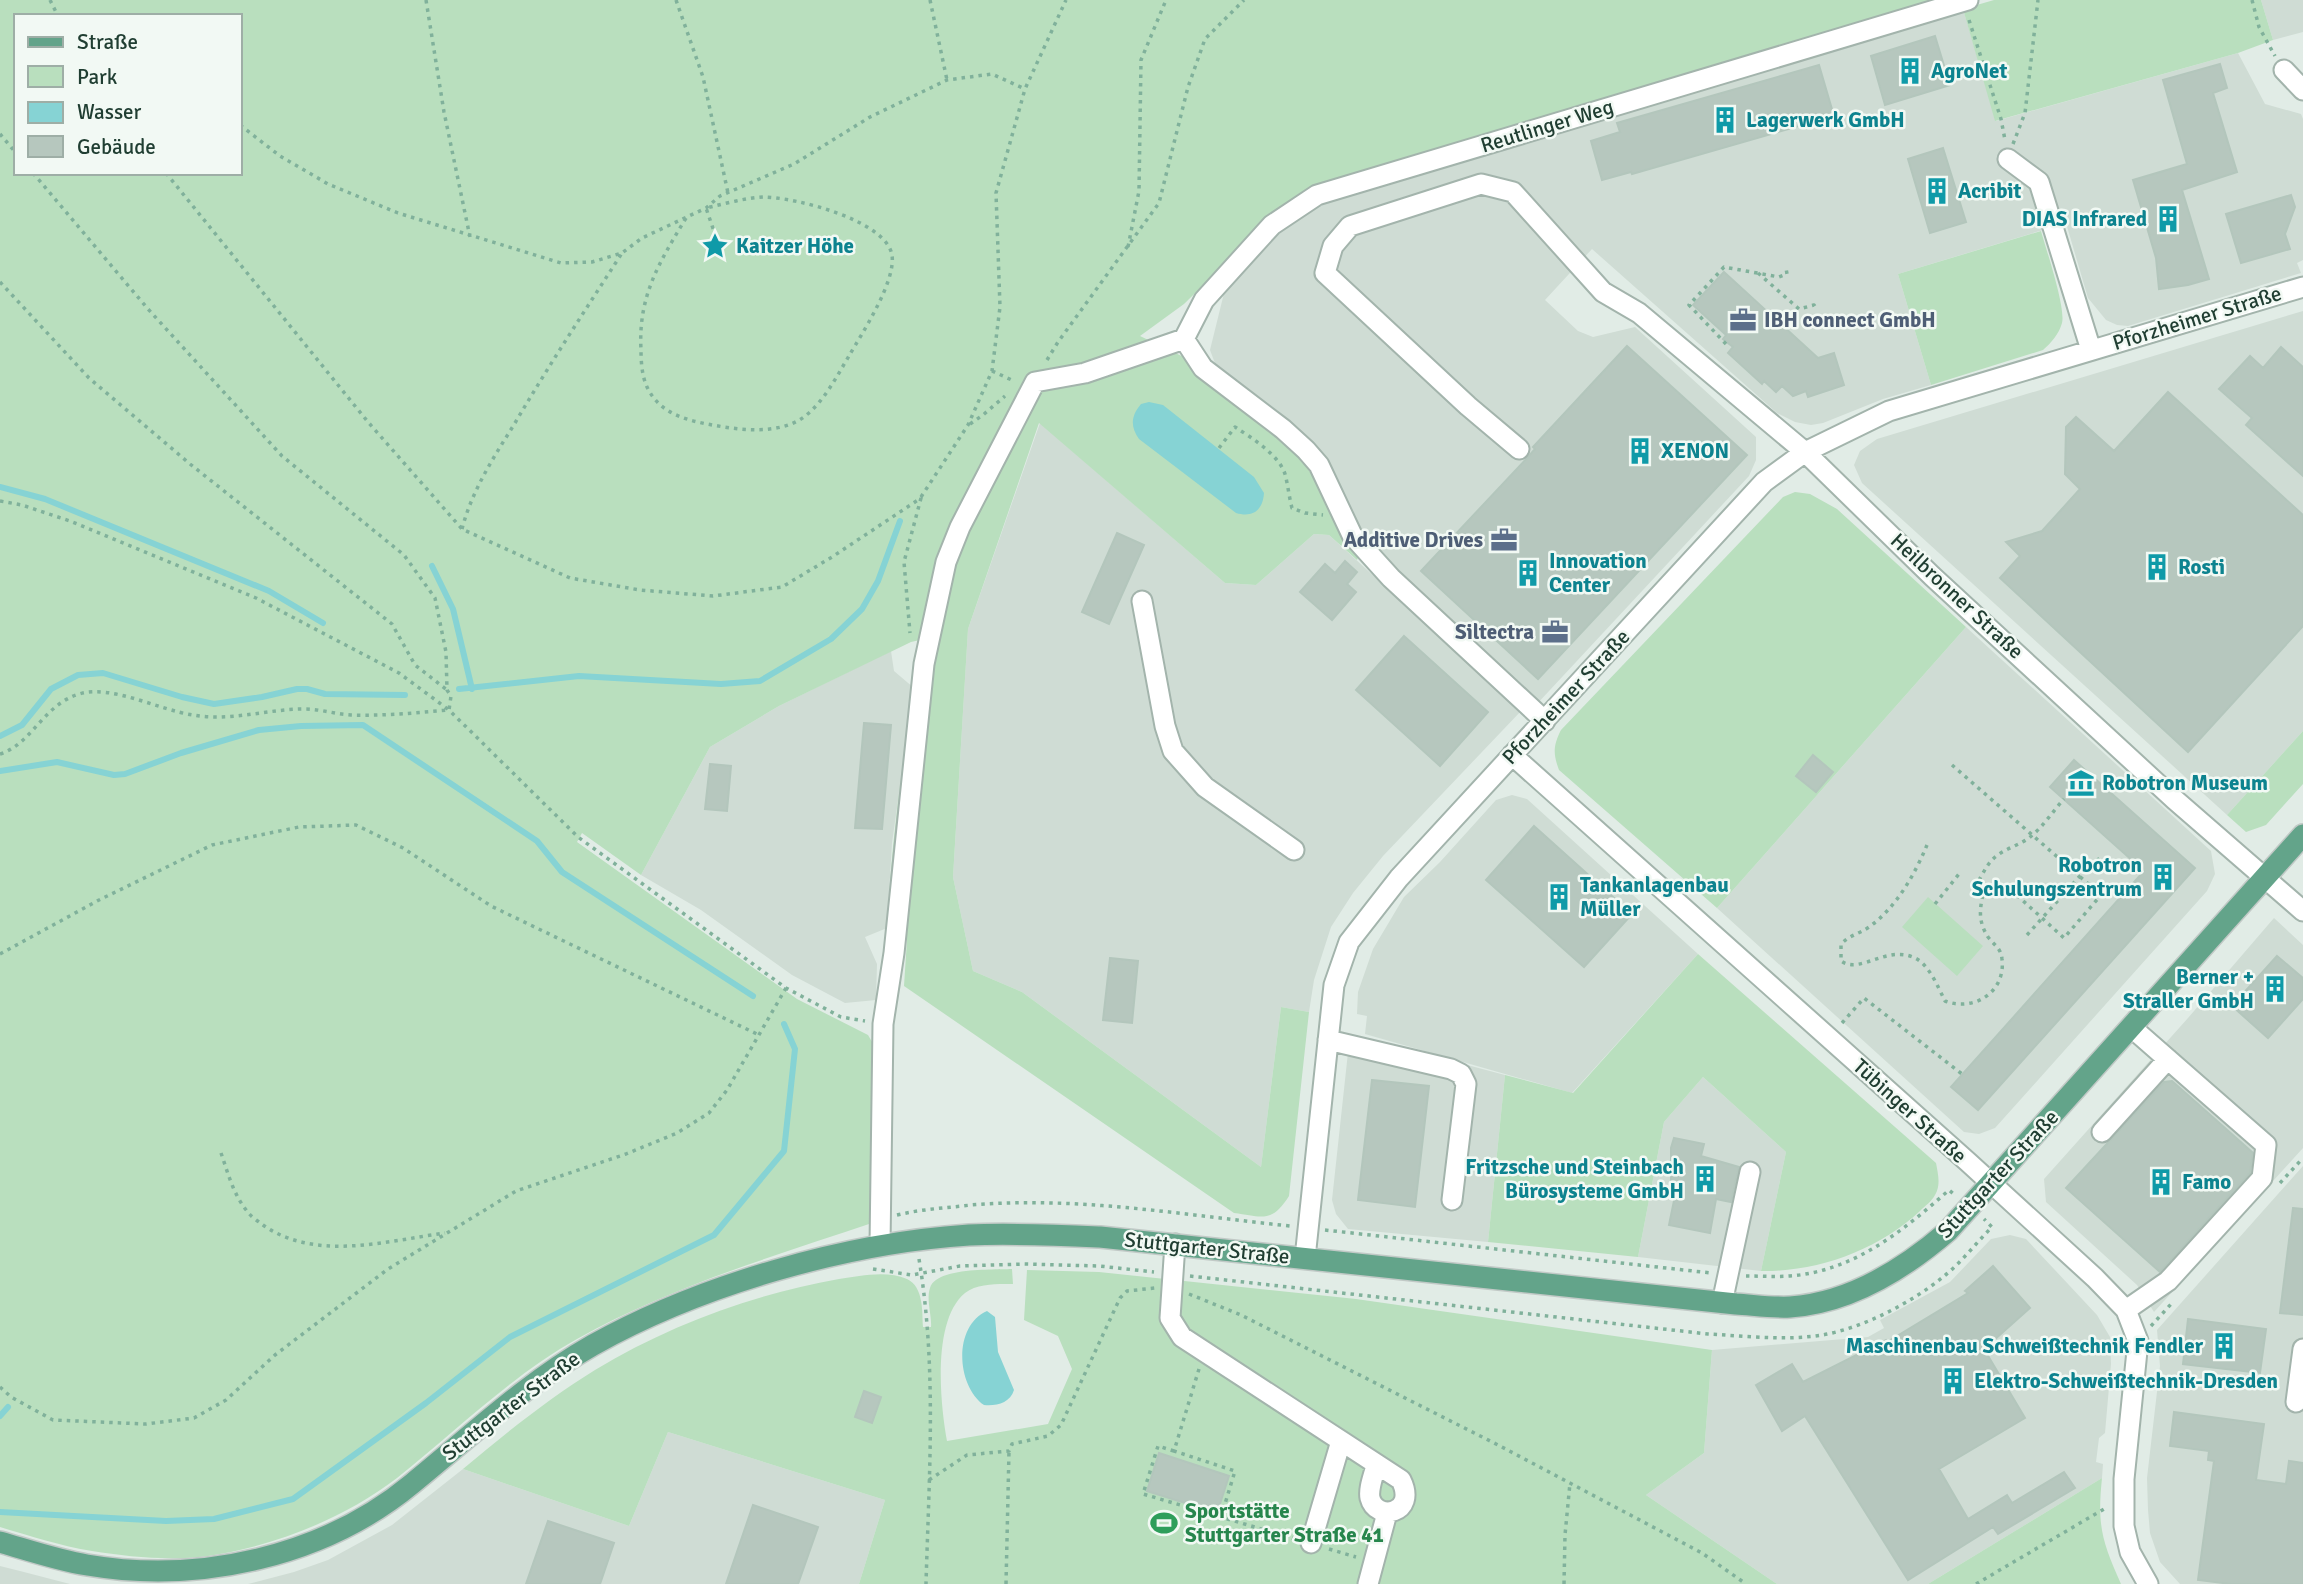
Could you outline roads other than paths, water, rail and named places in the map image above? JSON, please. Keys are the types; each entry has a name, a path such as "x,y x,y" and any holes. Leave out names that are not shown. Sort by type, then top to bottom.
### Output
{"main road":[{"name":"Stuttgarter Straße","path":"0,1542 85,1565 161,1571 213,1568 267,1557 301,1546 366,1516 400,1493 501,1409 592,1345 659,1312 735,1283 786,1267 880,1245 916,1240 1027,1233 1100,1237 1722,1303 1789,1307 1853,1291 1891,1275 1923,1253 1948,1231 2303,835"}],"street":[{"name":"Reutlinger Weg","path":"1184,339 1205,300 1272,225 1317,195 1966,1"},
{"path":"2284,70 2303,90"},
{"name":"Pforzheimer Straße","path":"2008,159 2039,182 2091,349"},
{"name":"Heilbronner Straße","path":"1518,449 1325,273 1333,246 1350,226 1481,184 1513,192 1603,292 1639,313 1805,452 1932,576 2174,799 2303,911"},
{"name":"Pforzheimer Straße","path":"1305,1258 1334,985 1349,942 1399,878 1764,482 1805,452 1888,411 2303,287"},
{"path":"880,1245 883,1024 894,953 924,664 946,562 1035,382 1085,373 1184,339 1203,368 1283,429 1319,465 1352,535 1382,569 1545,721"},
{"path":"1142,601 1165,726 1173,751 1205,787 1294,849"},
{"name":"Tübinger Straße","path":"1512,755 1992,1184 2126,1310 2138,1340 2123,1501 2124,1526 2130,1552 2148,1584"},
{"path":"2126,1310 2168,1281 2262,1178 2266,1145 2131,1027"},
{"path":"1328,1040 1451,1069 1461,1074 1466,1084 1452,1200"},
{"path":"2102,1132 2168,1059"},
{"path":"1722,1303 1750,1172"},
{"path":"1175,1244 1170,1318 1182,1337 1401,1480 1406,1491 1398,1510 1387,1513 1377,1509 1370,1500 1376,1465"},
{"path":"2296,1402 2303,1349"},
{"path":"1311,1544 1341,1441"},
{"path":"1368,1584 1387,1513"}],"water":[{"path":"1149,402 1163,405 1254,477 1264,493 1259,508 1252,513 1236,513 1139,439 1133,425 1135,413 1141,404"},
{"path":"987,1311 995,1317 998,1352 1014,1390 1006,1401 984,1405 968,1384 962,1356 968,1329"}],"waterway":[{"path":"0,487 45,499 269,591 323,623"},
{"path":"459,689 579,676 721,684 760,681 831,639 862,609 878,581 900,521"},
{"path":"432,566 453,609 472,689"},
{"path":"0,736 22,725 51,689 78,675 103,673 214,704 297,689 325,694 405,695"},
{"path":"0,771 57,762 114,775 125,774 181,753 259,730 363,725 537,841 562,872 753,996"},
{"path":"0,1512 166,1521 214,1519 293,1499 426,1403 510,1337 714,1235 784,1151 795,1049 784,1024"},
{"path":"0,1416 8,1407"}],"place":[{"name":"AgroNet","path":"1910,71"},
{"name":"Lagerwerk GmbH","path":"1725,120"},
{"name":"Acribit","path":"1937,191"},
{"name":"DIAS Infrared","path":"2168,219"},
{"name":"Kaitzer Höhe","path":"715,246"},
{"name":"IBH connect GmbH","path":"1743,320"},
{"name":"XENON","path":"1640,451"},
{"name":"Additive Drives","path":"1504,540"},
{"name":"Rosti","path":"2157,567"},
{"name":"Innovation Center","path":"1528,573"},
{"name":"Siltectra","path":"1555,632"},
{"name":"Robotron Museum","path":"2081,783"},
{"name":"Robotron Schulungszentrum","path":"2163,877"},
{"name":"Tankanlagenbau Müller","path":"1559,897"},
{"name":"Berner + Straller GmbH","path":"2275,989"},
{"name":"Fritzsche und Steinbach Bürosysteme GmbH","path":"1705,1179"},
{"name":"Famo","path":"2161,1182"},
{"name":"Maschinenbau Schweißtechnik Fendler","path":"2224,1346"},
{"name":"Elektro-Schweißtechnik-Dresden","path":"1953,1381"},
{"name":"Sportstätte Stuttgarter Straße 41","path":"1164,1523"}]}
